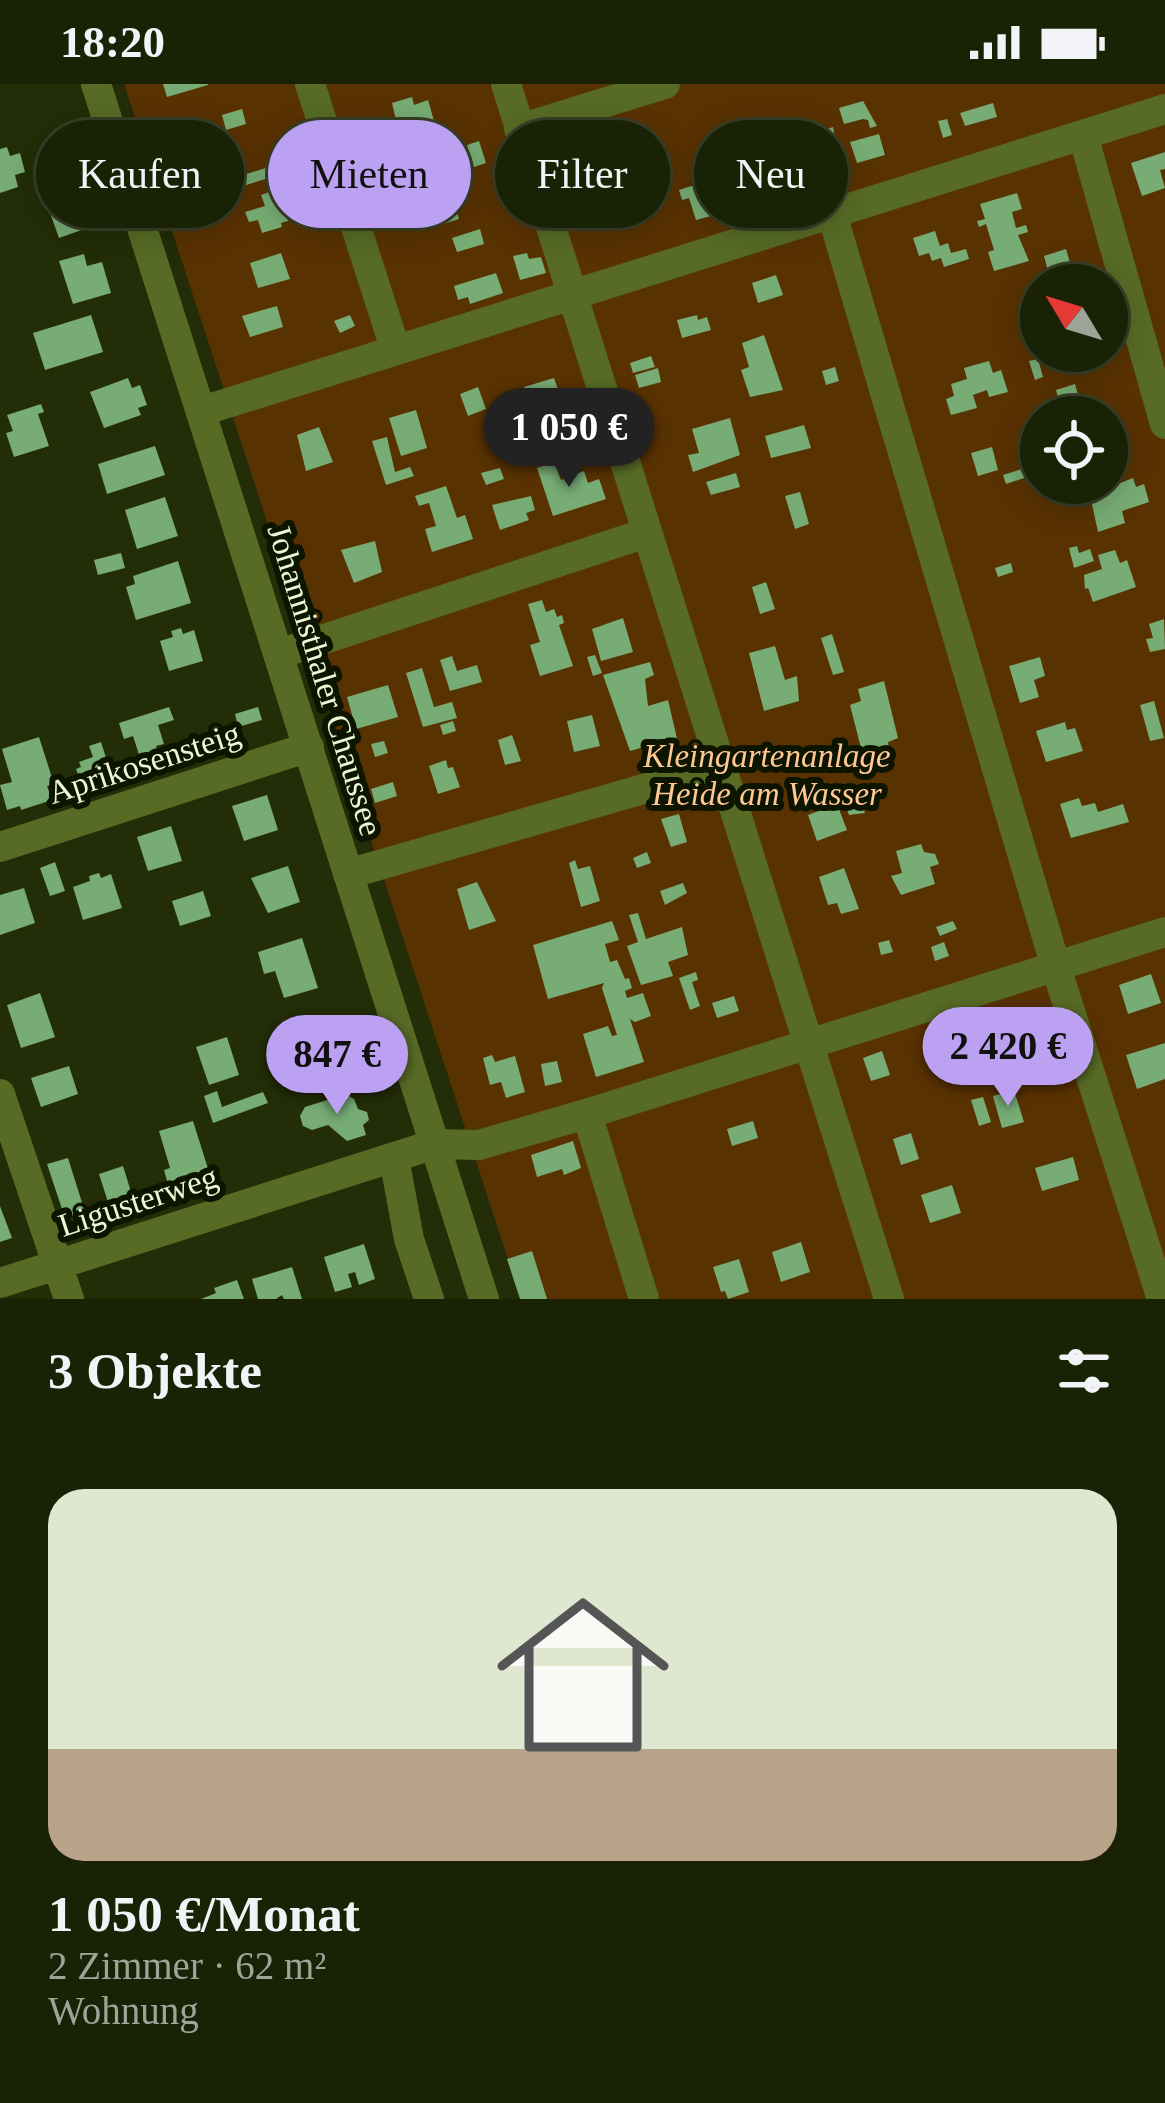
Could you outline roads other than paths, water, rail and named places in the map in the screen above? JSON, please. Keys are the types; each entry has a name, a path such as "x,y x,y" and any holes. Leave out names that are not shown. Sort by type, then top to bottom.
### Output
{"street":[{"name":"Johannisthaler Chaussee","path":"96,84 484,1299"},
{"path":"310,84 395,348"},
{"path":"506,84 516,120"},
{"path":"548,120 665,84"},
{"path":"848,209 1165,110"},
{"path":"1083,135 1165,424"},
{"path":"551,228 889,1299"},
{"path":"202,411 787,228"},
{"path":"836,228 1055,964 1162,1299"},
{"path":"279,654 646,533"},
{"name":"Aprikosensteig","path":"0,847 309,747"},
{"path":"348,874 720,767"},
{"name":"Ligusterweg","path":"0,1282 435,1144 479,1145 587,1114 1165,932"},
{"path":"0,1094 69,1299"},
{"path":"587,1114 644,1299"},
{"path":"394,1158 409,1239 428,1299"}],"park label":[{"name":"Kleingartenanlage Heide am Wasser","path":"767,775"}]}
